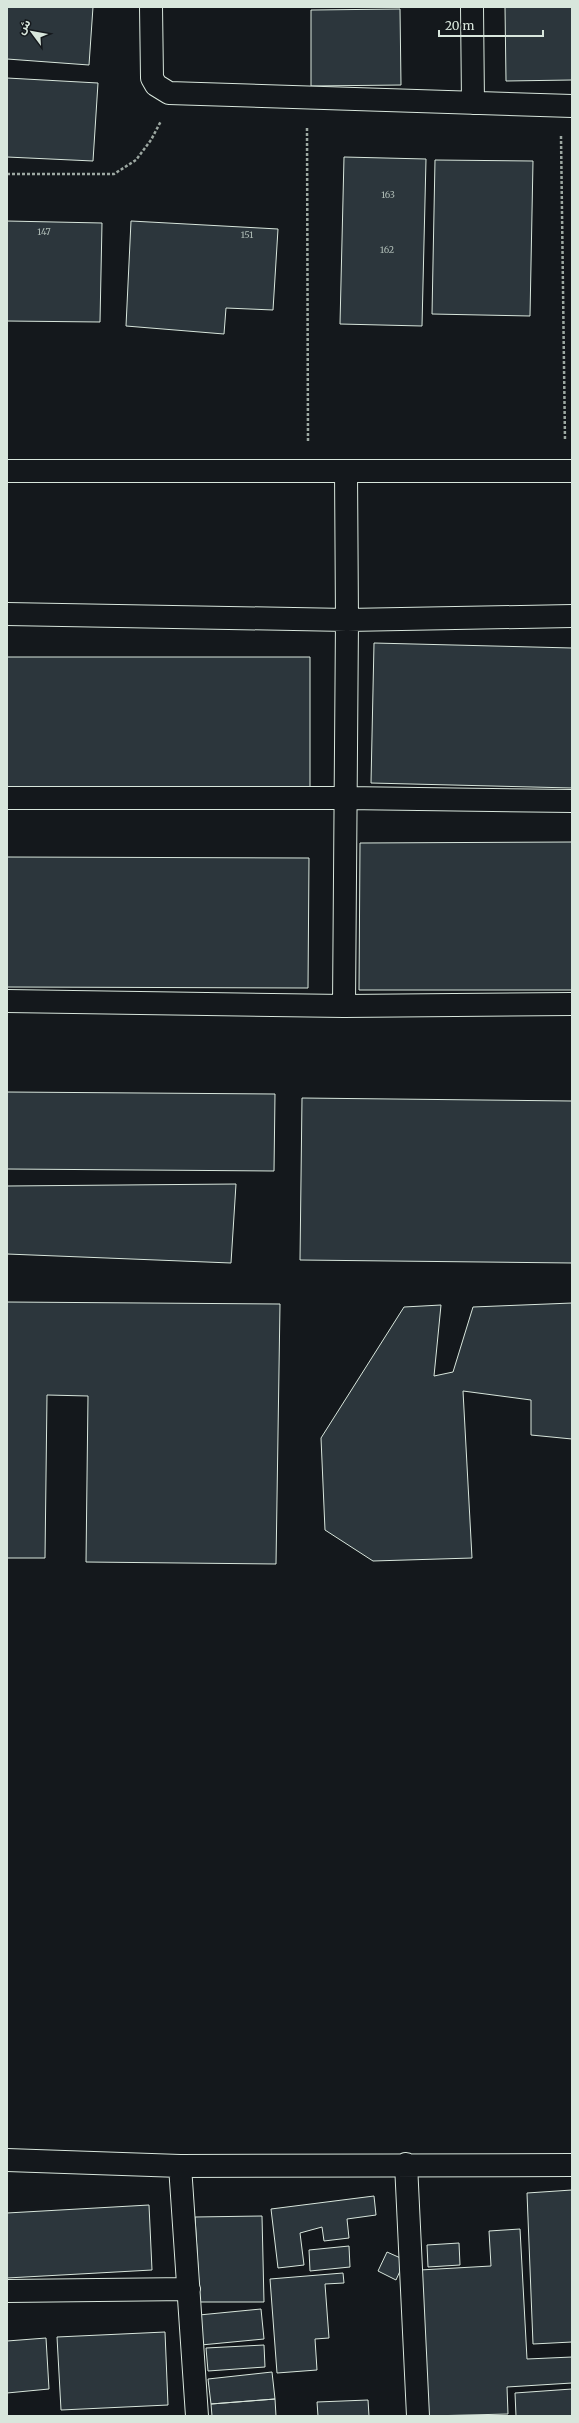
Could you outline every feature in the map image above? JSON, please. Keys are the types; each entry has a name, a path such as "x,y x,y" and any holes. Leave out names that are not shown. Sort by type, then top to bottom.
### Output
{"street":[{"path":"151,7 152,78 156,85 169,93 566,106"},
{"path":"472,7 474,103"},
{"path":"7,471 569,471"},
{"path":"344,1006 347,620 346,471"},
{"path":"7,614 347,620 572,616"},
{"path":"7,798 346,798 572,801"},
{"path":"7,1002 344,1006 572,1004"},
{"path":"7,2160 180,2166 406,2164 572,2165"},
{"path":"406,2164 418,2416"},
{"path":"180,2166 198,2416"},
{"path":"7,2290 189,2289"}],"path":[{"path":"7,174 114,174 136,160 152,140 163,118 169,93"},
{"path":"306,98 308,471"},
{"path":"566,106 569,471"}],"building":[{"path":"7,7 93,7 89,65 7,59"},
{"path":"505,7 572,7 572,80 506,81"},
{"path":"400,9 401,85 311,86 311,10"},
{"path":"7,78 98,83 93,161 7,157"},
{"path":"344,157 426,159 422,326 340,324"},
{"path":"435,160 533,161 530,316 432,314"},
{"path":"7,221 102,223 100,322 7,321"},
{"path":"131,221 278,229 273,310 226,308 224,334 126,326"},
{"path":"374,643 572,648 572,788 371,783"},
{"path":"7,657 310,657 310,790 7,790"},
{"path":"572,842 572,990 359,990 360,843"},
{"path":"7,857 309,858 308,988 7,987"},
{"path":"7,1092 275,1094 274,1171 7,1169"},
{"path":"302,1098 572,1101 572,1263 300,1260"},
{"path":"236,1184 231,1263 7,1254 7,1186"},
{"path":"7,1302 280,1304 276,1564 86,1562 88,1396 47,1395 45,1558 7,1558"},
{"path":"572,1303 572,1439 531,1435 531,1400 463,1391 472,1558 373,1561 325,1530 321,1438 404,1307 441,1305 434,1376 453,1372 473,1307"},
{"path":"572,2190 572,2342 533,2344 527,2193"},
{"path":"374,2196 376,2215 347,2219 349,2238 324,2241 322,2227 300,2233 304,2265 278,2268 271,2209"},
{"path":"149,2205 152,2270 7,2278 7,2213"},
{"path":"262,2216 264,2302 200,2302 195,2217"},
{"path":"520,2229 527,2359 572,2357 572,2383 507,2387 508,2414 428,2416 420,2270 491,2266 489,2231"},
{"path":"459,2243 460,2265 428,2267 427,2245"},
{"path":"349,2246 350,2267 310,2271 309,2250"},
{"path":"387,2252 405,2260 396,2280 378,2271"},
{"path":"343,2273 344,2283 325,2284 329,2338 315,2339 317,2370 277,2373 270,2279"},
{"path":"261,2309 264,2339 201,2345 199,2315"},
{"path":"165,2332 168,2405 61,2410 57,2337"},
{"path":"46,2338 49,2389 7,2393 7,2341"},
{"path":"264,2345 265,2367 208,2371 206,2348"},
{"path":"272,2372 275,2399 211,2404 208,2379"},
{"path":"572,2389 572,2416 516,2416 515,2393"},
{"path":"275,2399 276,2416 212,2416 211,2404"},
{"path":"368,2400 369,2416 318,2416 317,2402"}]}
